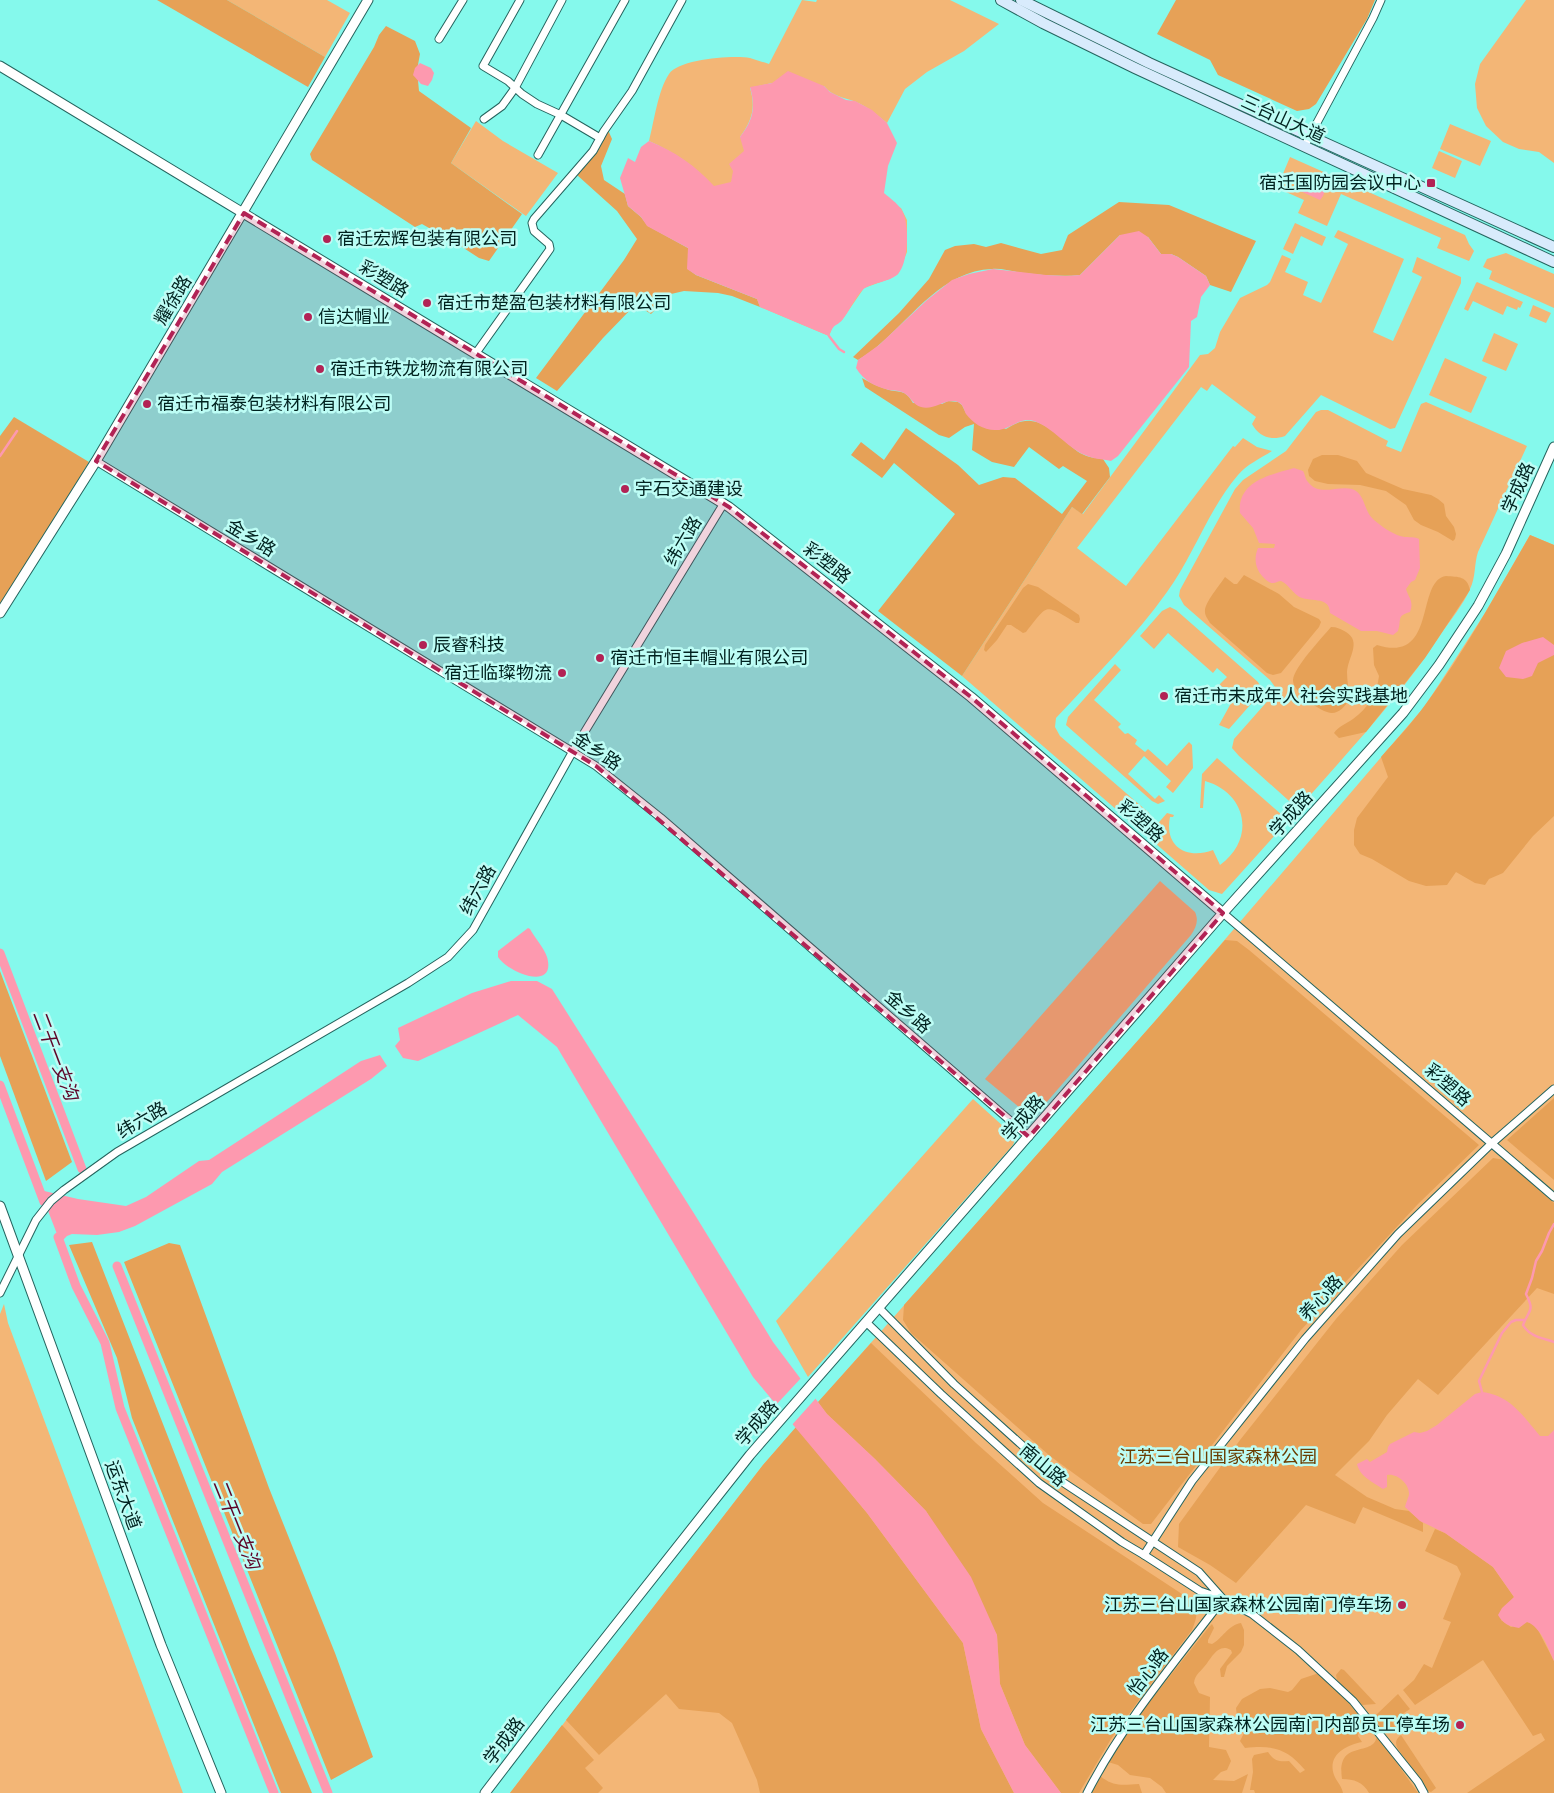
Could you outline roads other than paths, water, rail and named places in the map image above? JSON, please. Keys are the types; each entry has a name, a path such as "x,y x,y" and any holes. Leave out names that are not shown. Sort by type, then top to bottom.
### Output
{"main road":[{"name":"三台山大道","path":"1021,0 1554,262"},
{"name":"三台山大道","path":"1007,1 1118,59 1554,247"}],"street":[{"name":"耀徐路","path":"0,613 96,461 368,0"},
{"path":"439,39 463,0"},
{"path":"520,0 483,66 508,81 537,104 561,115 600,138"},
{"path":"484,119 502,106 515,88 562,0"},
{"path":"538,155 625,0"},
{"path":"476,353 550,249 549,244 534,231 532,224 534,219 593,151 632,91 682,0"},
{"path":"1307,142 1381,0"},
{"name":"彩塑路","path":"0,66 724,503 972,697 1554,1197"},
{"name":"学成路","path":"485,1793 750,1455 1223,913 1403,713 1439,665 1478,606 1506,554 1554,447"},
{"name":"金乡路","path":"96,461 596,766 661,818 1029,1137"},
{"name":"纬六路","path":"18,1255 40,1214 52,1201 91,1170 117,1152 408,983 448,957 473,930 572,752 724,503"},
{"name":"养心路","path":"1144,1555 1192,1481 1305,1339 1398,1234 1491,1144 1554,1090"},
{"name":"运东大道","path":"0,1206 161,1645 221,1793"},
{"path":"0,1293 18,1255"},
{"name":"南山路","path":"879,1308 954,1384 1064,1482 1200,1572 1224,1599"},
{"name":"南山路","path":"867,1322 941,1394 1039,1483 1122,1542 1200,1591 1224,1599 1252,1614 1298,1650 1353,1700 1418,1782 1424,1793"},
{"name":"怡心路","path":"1087,1793 1118,1738 1224,1599"}],"waterway":[{"path":"829,336 839,349 844,352"},
{"path":"0,456 17,431"},
{"name":"二干一支沟","path":"0,953 82,1169"},
{"path":"0,1085 44,1202"},
{"path":"1554,1224 1536,1261 1526,1294 1531,1308 1523,1325 1532,1334 1554,1342"},
{"path":"58,1237 76,1286 105,1343 120,1408 274,1793"},
{"name":"二干一支沟","path":"117,1266 328,1793"},
{"path":"1482,1392 1479,1381 1502,1333 1511,1322 1525,1320"}],"place":[{"name":"宿迁国防园会议中心","path":"1431,183"},
{"name":"宿迁宏辉包装有限公司","path":"327,239"},
{"name":"宿迁市楚盈包装材料有限公司","path":"427,303"},
{"name":"信达帽业","path":"308,317"},
{"name":"宿迁市铁龙物流有限公司","path":"320,369"},
{"name":"宿迁市福泰包装材料有限公司","path":"147,404"},
{"name":"宇石交通建设","path":"625,489"},
{"name":"辰睿科技","path":"423,645"},
{"name":"宿迁市恒丰帽业有限公司","path":"600,658"},
{"name":"宿迁临璨物流","path":"562,673"},
{"name":"宿迁市未成年人社会实践基地","path":"1164,696"},
{"name":"江苏三台山国家森林公园南门停车场","path":"1402,1605"},
{"name":"江苏三台山国家森林公园南门内部员工停车场","path":"1460,1725"}],"park label":[{"name":"江苏三台山国家森林公园","path":"1218,1457"}]}
